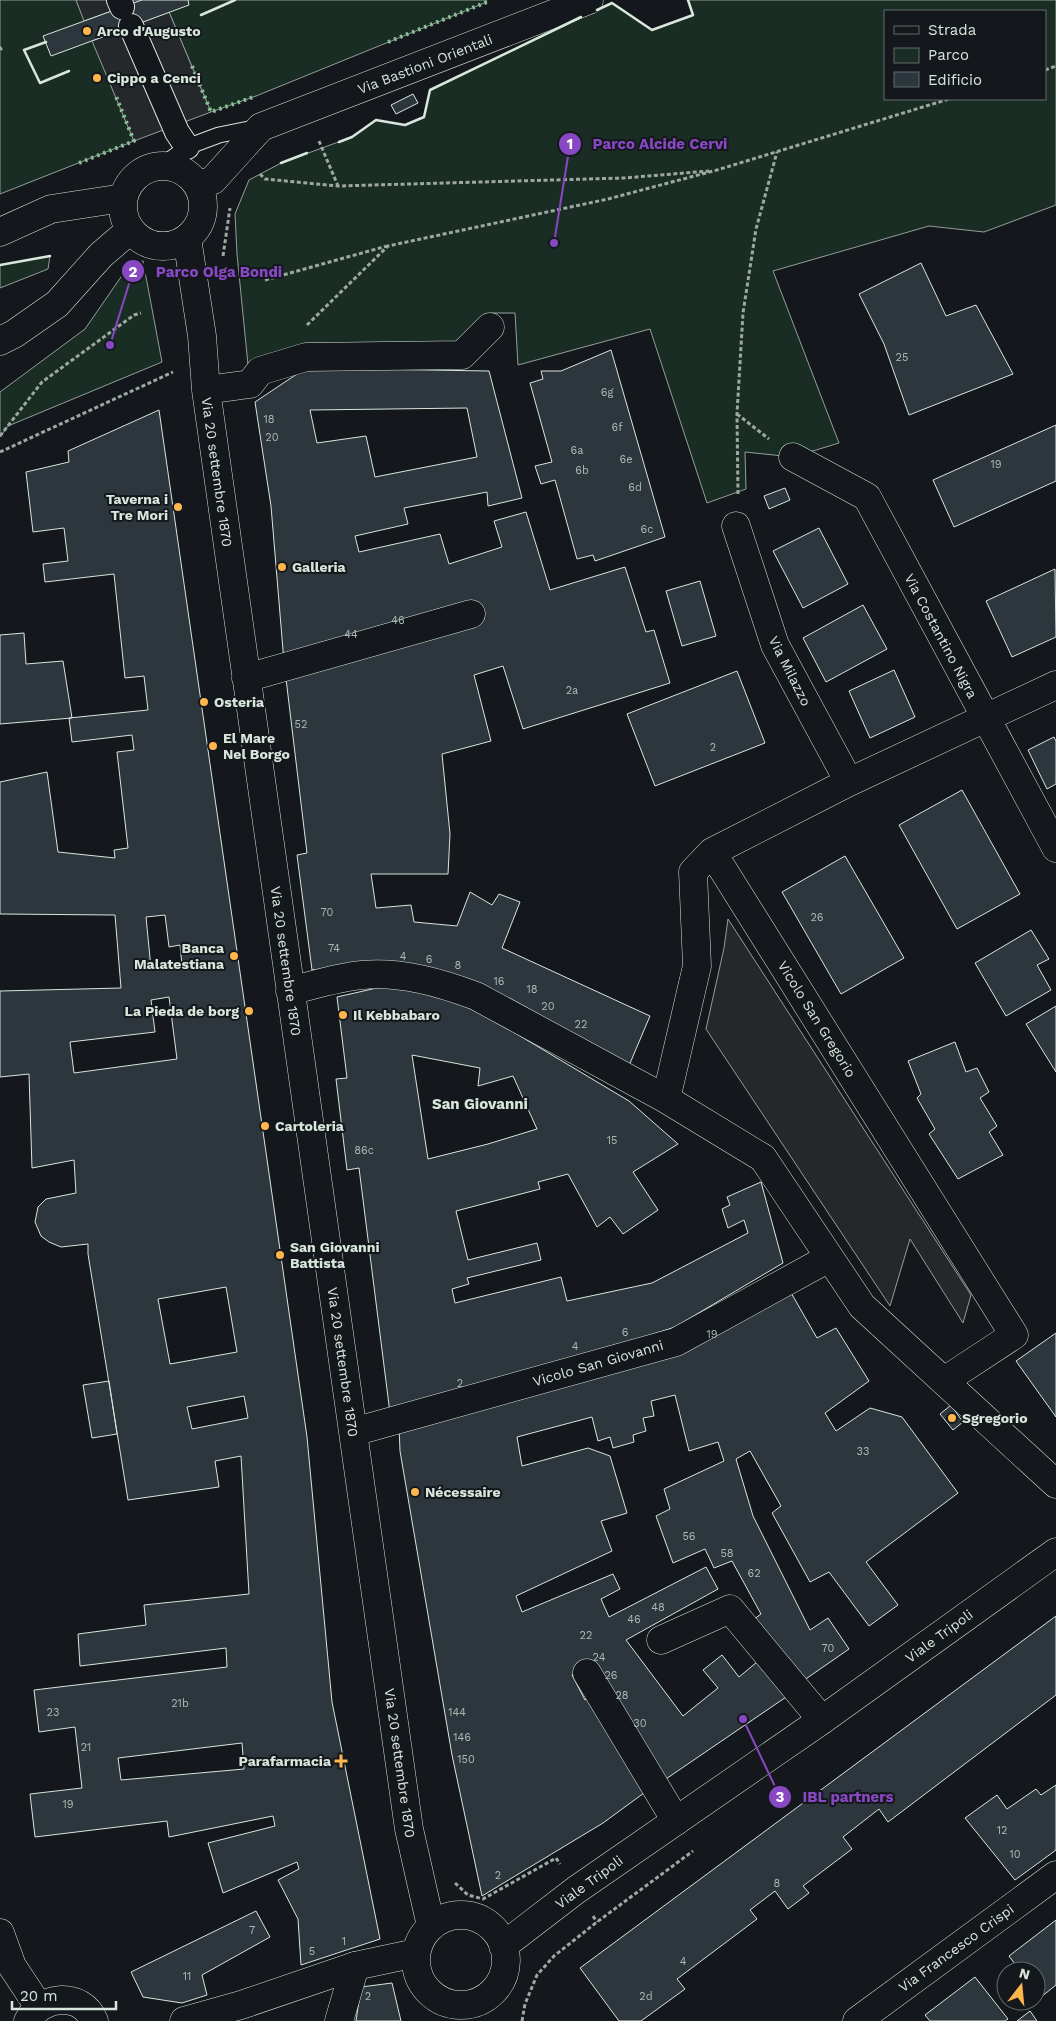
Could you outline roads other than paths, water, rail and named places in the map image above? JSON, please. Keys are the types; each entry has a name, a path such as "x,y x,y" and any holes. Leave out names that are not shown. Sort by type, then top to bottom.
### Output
{"street":[{"name":"Via Bastioni Orientali","path":"261,127 589,0"},
{"path":"124,11 177,132 186,148"},
{"path":"198,186 213,180 261,127"},
{"path":"172,166 182,171 198,186 203,205 202,214 194,231 187,238 168,246 157,246 147,244 130,230 125,220 122,198 132,179 150,167 172,166"},
{"path":"0,232 51,209 122,198"},
{"path":"0,341 14,334 57,304 101,255 130,230"},
{"path":"187,238 202,336 206,390"},
{"name":"Via 20 settembre 1870","path":"431,1926 409,1829 206,390 250,384 260,371 306,357 462,355 490,327"},
{"name":"Via Costantino Nigra","path":"793,457 866,498 1056,848"},
{"name":"Via Milazzo","path":"736,526 775,645 849,782"},
{"path":"246,678 471,614"},
{"path":"666,1099 697,966 693,872 712,852 849,782 1056,685"},
{"name":"Vicolo San Gregorio","path":"712,852 1014,1335 944,1381"},
{"path":"290,991 362,975 391,974 443,984 476,996 666,1099 763,1158 862,1306 1056,1484"},
{"name":"Vicolo San Giovanni","path":"353,1432 676,1342 829,1258"},
{"name":"Viale Tripoli","path":"503,1946 576,1890 822,1720 1056,1552"},
{"path":"661,1640 730,1609 822,1720"},
{"path":"588,1673 676,1821"},
{"name":"Via Francesco Crispi","path":"857,2021 1056,1875"},
{"path":"463,1915 476,1918 488,1925 497,1934 503,1946 505,1966 498,1985 483,1999 463,2013 431,1993 418,1976 416,1953 424,1934 431,1926 451,1916 463,1915"},
{"path":"0,1933 12,1966 34,2014 53,2000 68,2000 82,2006 94,2021"},
{"path":"184,2021 241,2005 355,1966 416,1953"},
{"path":"339,2021 355,1966"}],"lane":[{"path":"161,166 186,148 219,135 261,127"}],"place":[{"name":"Arco d'Augusto","path":"87,31"},
{"name":"Cippo a Cenci","path":"97,78"},
{"name":"Parco Alcide Cervi","path":"554,243"},
{"name":"Parco Olga Bondi","path":"110,345"},
{"name":"Taverna i Tre Mori","path":"178,507"},
{"name":"Galleria","path":"282,567"},
{"name":"Osteria","path":"204,702"},
{"name":"El Mare Nel Borgo","path":"213,746"},
{"name":"Banca Malatestiana","path":"234,956"},
{"name":"La Pieda de borg","path":"249,1011"},
{"name":"Il Kebbabaro","path":"343,1015"},
{"name":"Cartoleria","path":"265,1126"},
{"name":"San Giovanni Battista","path":"280,1255"},
{"name":"Sgregorio","path":"952,1418"},
{"name":"Nécessaire","path":"415,1492"},
{"name":"IBL partners","path":"743,1719"},
{"name":"Parafarmacia","path":"341,1761"}],"district":[{"name":"San Giovanni","path":"480,1104"}]}
